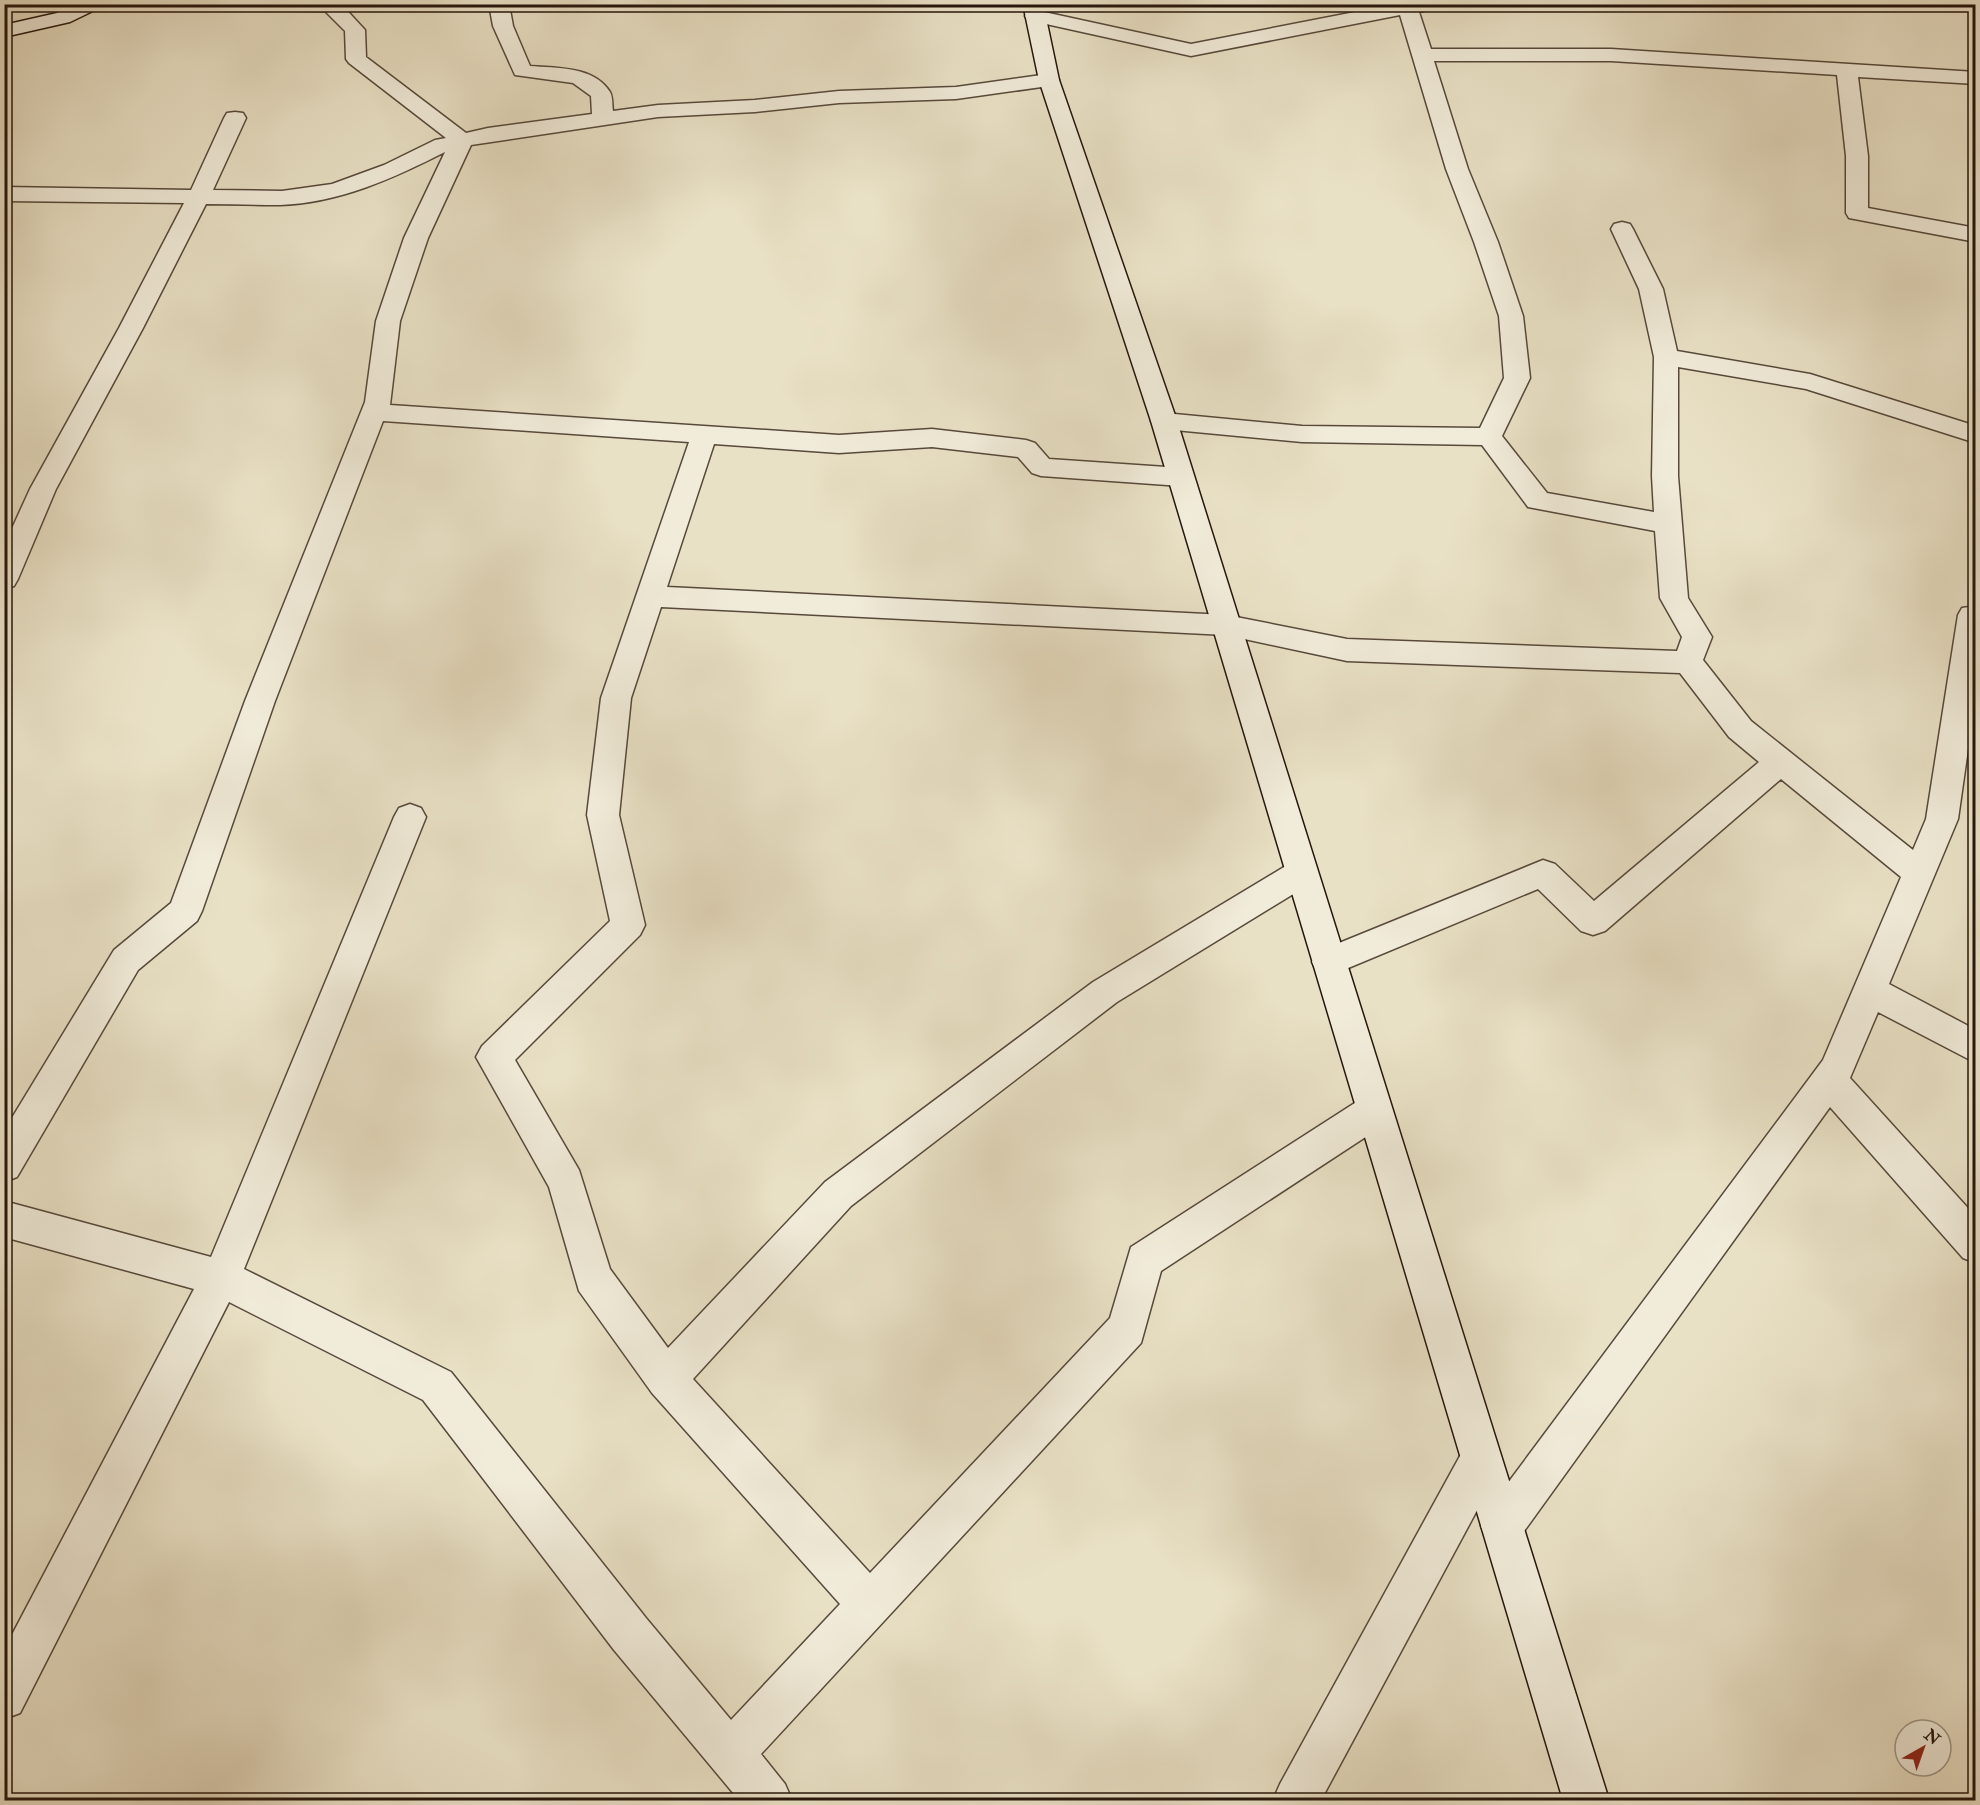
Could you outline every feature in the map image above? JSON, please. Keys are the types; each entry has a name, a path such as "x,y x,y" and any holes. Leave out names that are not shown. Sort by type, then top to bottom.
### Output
{"street":[{"path":"250,4 330,5 355,30 356,59 462,140"},
{"path":"499,4 503,26 522,70 579,77 601,94 603,119"},
{"path":"4,31 63,18 85,6"},
{"path":"1489,437 1517,378 1511,316 1486,242 1457,169 1423,56 1418,6 1191,50 1034,10 1049,80 1164,421 1586,1800"},
{"path":"1423,56 1611,55 1976,78"},
{"path":"1847,69 1857,156 1857,213 1976,235"},
{"path":"4,194 282,198 336,190 392,170 442,145 488,134 658,111 755,106 838,97 956,93 1049,80"},
{"path":"4,579 43,489 131,328 199,196 235,118"},
{"path":"4,1165 126,960 185,911 260,701 375,412 388,321 416,238 462,140"},
{"path":"1622,229 1651,289 1666,357 1665,476 1674,598 1697,637 1688,662"},
{"path":"1666,357 1810,382 1976,435"},
{"path":"375,412 839,444 932,438 1026,449 1041,466 1180,477"},
{"path":"1164,421 1302,434 1489,437"},
{"path":"704,435 616,698 603,815 628,925 494,1057 566,1182 593,1278 666,1379 869,1604"},
{"path":"1489,437 1538,501 1669,524"},
{"path":"650,596 1226,625 1347,650 1688,662"},
{"path":"1502,1526 1836,1070 1942,819 1972,615 1976,617"},
{"path":"1688,662 1740,729 1919,873"},
{"path":"1329,962 1544,873 1593,921 1781,761"},
{"path":"4,1697 221,1278 410,817"},
{"path":"666,1379 838,1194 1105,993 1301,873"},
{"path":"1870,991 1976,1048"},
{"path":"1829,1080 1885,1146 1976,1245"},
{"path":"730,1754 1127,1329 1145,1260 1374,1111"},
{"path":"4,1219 221,1278 436,1386 630,1634 769,1800"},
{"path":"1296,1800 1481,1460"}]}
